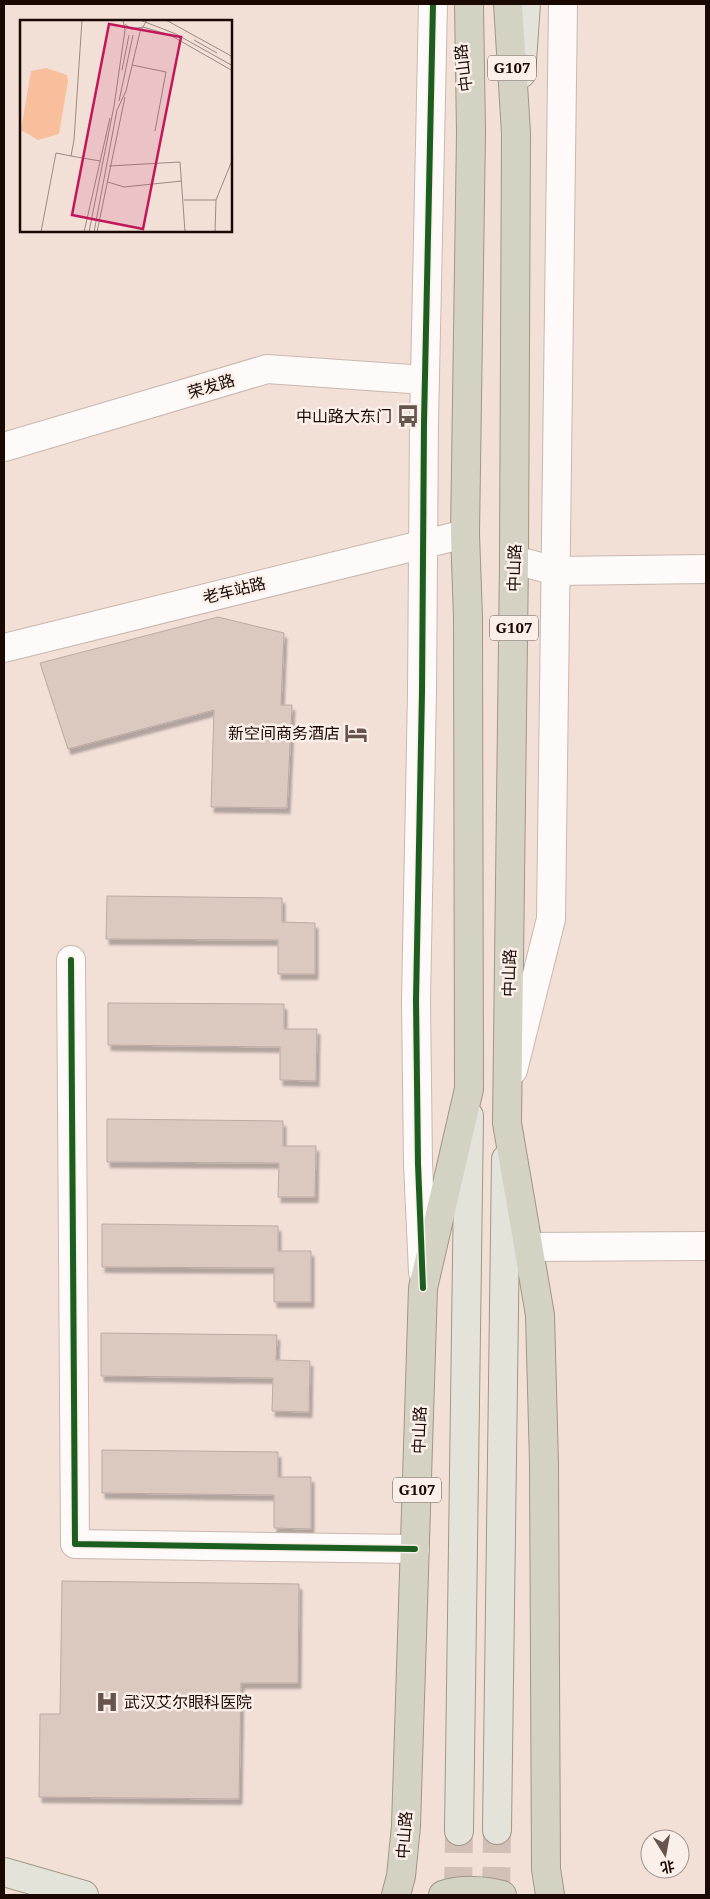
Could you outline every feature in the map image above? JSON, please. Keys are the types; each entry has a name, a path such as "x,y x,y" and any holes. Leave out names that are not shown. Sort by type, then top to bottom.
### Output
{"highway":[{"name":"中山路","path":"396,1895 401,1876 406,1826 423,1288 469,1089 468,617 465,534 471,132 469,4"},
{"name":"中山路","path":"508,4 516,133 514,560 507,1123 540,1315 544,1463 546,1869 550,1895"},
{"path":"444,1895 451,1892 491,1892 502,1895"}],"main road":[{"name":"中山路","path":"455,4 471,132"},
{"name":"中山路","path":"516,133 526,4"},
{"name":"中山路","path":"459,1830 469,1089"},
{"name":"中山路","path":"497,1830 507,1123"},
{"path":"4,1872 84,1895"}],"street":[{"path":"423,1288 418,1164 416,1000 422,692 422,544 433,4"},
{"path":"507,1091 551,919 563,4"},
{"name":"荣发路","path":"4,447 268,369 425,380"},
{"name":"老车站路","path":"4,648 465,534"},
{"path":"514,560 556,571 706,569"},
{"path":"71,960 75,1544 415,1549"},
{"path":"528,1248 706,1246"}],"building":[{"path":"218,617 284,633 281,705 292,705 287,808 211,807 214,710 68,749 40,663"},
{"path":"107,896 282,898 282,922 315,923 315,974 278,974 278,940 106,939"},
{"path":"108,1003 284,1004 284,1029 317,1029 316,1081 280,1080 280,1047 108,1045"},
{"path":"107,1119 283,1121 283,1146 316,1146 315,1197 278,1197 279,1163 107,1162"},
{"path":"102,1224 278,1226 278,1251 311,1251 311,1302 274,1302 274,1268 102,1267"},
{"path":"101,1333 277,1335 276,1360 310,1361 309,1412 272,1411 273,1378 101,1376"},
{"path":"102,1450 278,1452 278,1477 311,1477 311,1529 274,1528 274,1495 102,1493"},
{"path":"62,1581 299,1584 298,1683 241,1683 239,1799 39,1797 40,1714 60,1714"}],"tunnel":[{"path":"496,1895 497,1830"},
{"path":"458,1895 459,1831"}],"cycle path":[{"path":"423,1288 418,1164 416,1000 422,692 424,423 433,4"},
{"path":"71,960 75,1544 415,1549"}],"place":[{"name":"中山路大东门","path":"408,416"},
{"name":"新空间商务酒店","path":"356,733"},
{"name":"武汉艾尔眼科医院","path":"107,1702"}]}
